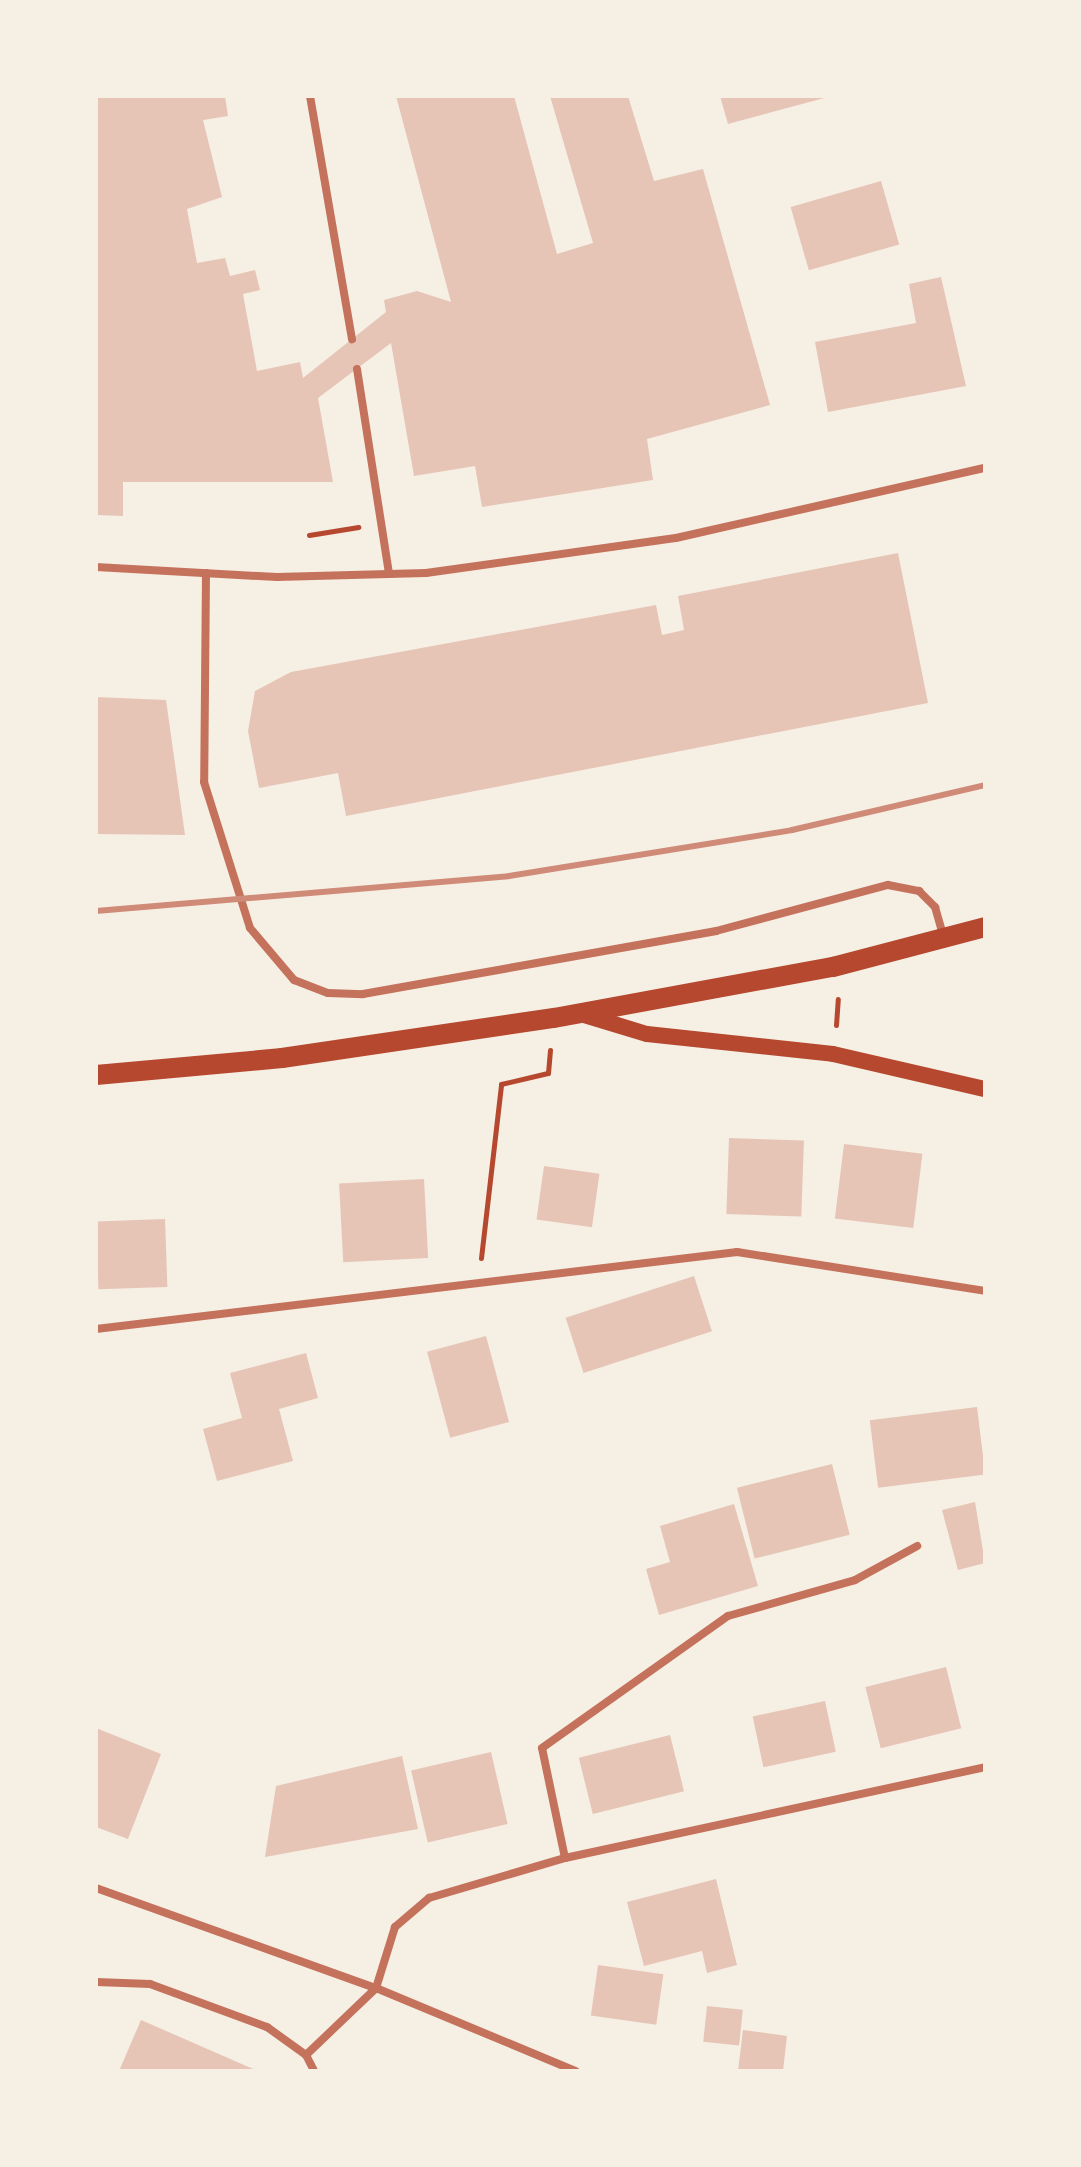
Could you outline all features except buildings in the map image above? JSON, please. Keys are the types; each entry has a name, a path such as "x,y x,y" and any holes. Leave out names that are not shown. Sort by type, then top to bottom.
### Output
{"main road":[{"path":"96,1075 282,1058 580,1014 944,940 985,927"},
{"path":"580,1014 647,1034 833,1054 985,1089"}],"street":[{"path":"310,96 352,339"},
{"path":"357,369 389,574"},
{"path":"96,567 206,573 389,574 676,538 985,468"},
{"path":"206,573 204,782 250,928 294,980 328,993 363,994 716,931 888,885 919,891 935,907 944,940"},
{"path":"96,1329 737,1252 985,1291"},
{"path":"565,1858 542,1748 728,1616 855,1580 917,1546"},
{"path":"306,2055 376,1988 395,1927 429,1898 565,1858 985,1767"},
{"path":"96,1888 376,1988 575,2071"},
{"path":"96,1982 150,1984 267,2027 306,2055 314,2071"}],"path":[{"path":"309,535 383,523"},
{"path":"836,1031 838,1000"},
{"path":"478,1283 501,1084 548,1073"}],"railway":[{"path":"96,911 509,876 792,830 985,785"}]}
